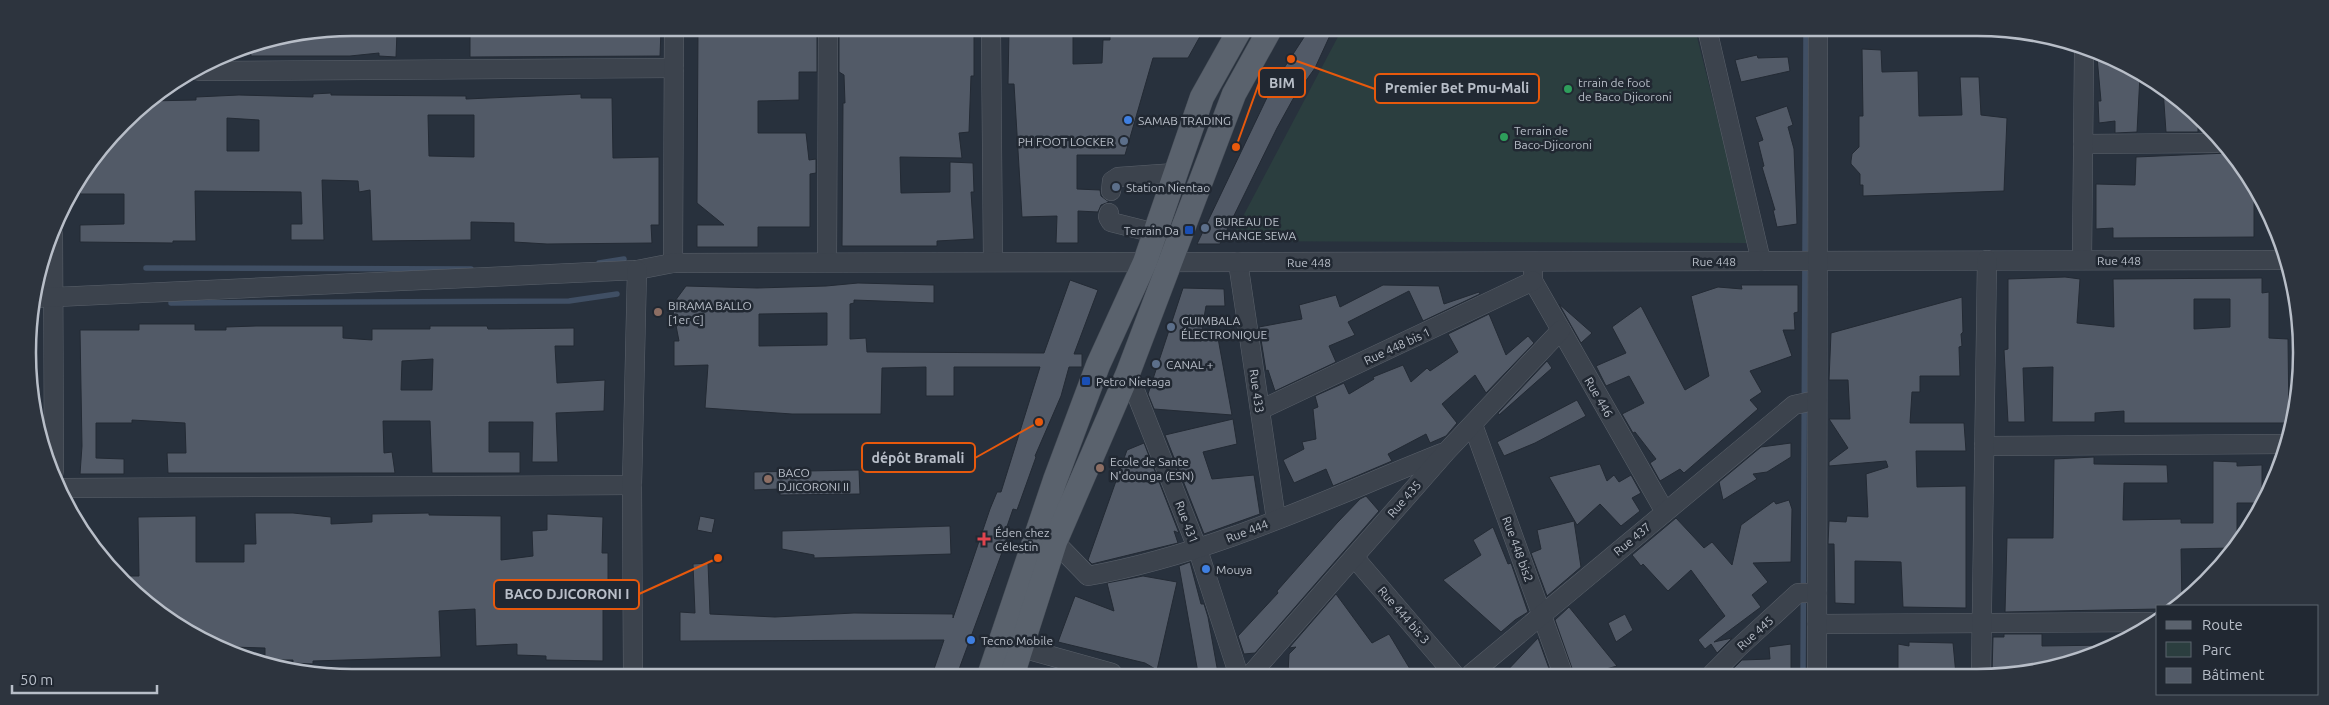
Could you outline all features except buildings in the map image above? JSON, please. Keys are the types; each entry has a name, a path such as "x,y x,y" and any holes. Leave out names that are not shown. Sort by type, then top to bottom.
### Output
{"main road":[{"path":"991,669 1055,480 1098,365 1144,262 1202,98 1236,36"},
{"path":"1014,669 1055,542 1128,373 1234,94 1266,36"}],"street":[{"path":"673,263 674,36"},
{"path":"827,262 828,36"},
{"path":"990,36 993,261"},
{"path":"1709,36 1761,261"},
{"path":"1817,669 1817,624 1808,593 1807,402 1818,260 1818,36"},
{"path":"2082,260 2084,55"},
{"path":"211,70 674,68"},
{"path":"2083,144 2212,142"},
{"path":"1111,191 1112,181 1118,177 1176,173"},
{"path":"1108,213 1111,222 1155,233"},
{"path":"53,250 54,457"},
{"path":"1981,669 1987,260"},
{"name":"Rue 448","path":"41,298 637,270 673,263 2279,260"},
{"path":"1532,261 1533,281"},
{"name":"Rue 433","path":"1238,262 1276,519"},
{"path":"633,669 632,485 637,270"},
{"name":"Rue 446","path":"1533,281 1665,512"},
{"name":"Rue 448 bis 1","path":"1260,410 1533,281"},
{"name":"Rue 435","path":"1256,669 1446,452 1560,330"},
{"name":"Rue 431","path":"1128,373 1198,550 1237,669"},
{"name":"Rue 437","path":"1477,669 1665,512 1807,402"},
{"name":"Rue 448 bis2","path":"1473,425 1561,669"},
{"path":"1984,446 2279,444"},
{"name":"Rue 444","path":"1055,542 1088,576 1129,569 1198,550 1446,452"},
{"path":"67,488 632,485"},
{"name":"Rue 444 bis 3","path":"1354,557 1450,669"},
{"name":"Rue 445","path":"1717,669 1736,649 1808,593"},
{"path":"1817,624 1982,623 2127,630"},
{"path":"1022,648 1098,669"}],"green space":[{"name":"Terrain de Baco-Djicoroni","path":"1338,36 1697,36 1749,243 1230,241"}],"waterway":[{"path":"1803,669 1806,36"},
{"path":"599,263 624,259"},
{"path":"146,268 471,269"},
{"path":"171,303 569,301 617,294"}],"place":[{"name":"Premier Bet Pmu-Mali","path":"1291,59"},
{"name":"trrain de foot de Baco Djicoroni","path":"1568,89"},
{"name":"SAMAB TRADING","path":"1128,120"},
{"name":"Terrain de Baco-Djicoroni","path":"1504,137"},
{"name":"PH FOOT LOCKER","path":"1124,141"},
{"name":"BIM","path":"1236,147"},
{"name":"Station Nientao","path":"1116,187"},
{"name":"BUREAU DE CHANGE SEWA","path":"1205,228"},
{"name":"Terrain Da","path":"1189,230"},
{"name":"BIRAMA BALLO [1er C]","path":"658,312"},
{"name":"GUIMBALA ÉLECTRONIQUE","path":"1171,327"},
{"name":"CANAL +","path":"1156,364"},
{"name":"Petro Nietaga","path":"1086,381"},
{"name":"dépôt Bramali","path":"1039,422"},
{"name":"Ecole de Sante N'dounga (ESN)","path":"1100,468"},
{"name":"BACO DJICORONI II","path":"768,479"},
{"name":"Éden chez Célestin","path":"984,539"},
{"name":"BACO DJICORONI I","path":"718,558"},
{"name":"Mouya","path":"1206,569"},
{"name":"Tecno Mobile","path":"971,640"}]}
